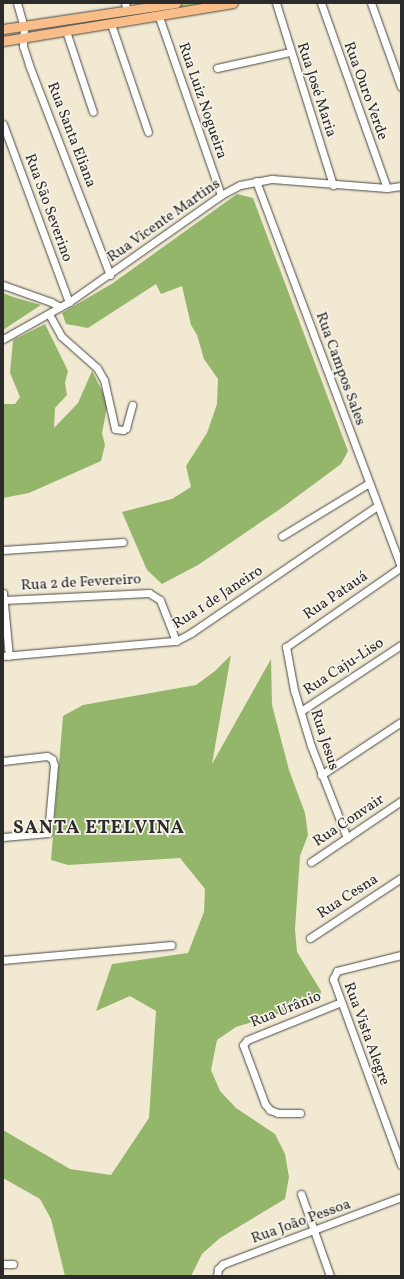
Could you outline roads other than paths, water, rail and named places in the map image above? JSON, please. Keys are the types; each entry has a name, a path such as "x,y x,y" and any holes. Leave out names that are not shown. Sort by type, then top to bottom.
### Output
{"main road":[{"path":"3,29 126,7 175,3"},
{"path":"3,41 159,17 233,3"}],"street":[{"name":"Rua Santa Eliana","path":"17,3 24,26 23,38 29,65 110,274"},
{"name":"Rua José Maria","path":"276,3 290,52 333,185"},
{"name":"Rua Ouro Verde","path":"320,3 387,188"},
{"path":"372,3 401,87"},
{"name":"Rua Luiz Nogueira","path":"159,17 221,195"},
{"path":"111,24 148,132"},
{"path":"66,31 93,112"},
{"path":"217,68 290,52"},
{"name":"Rua São Severino","path":"3,124 69,302"},
{"name":"Rua Vicente Martins","path":"3,339 60,308 221,195 256,181 272,179 333,185 387,188 401,186"},
{"name":"Rua Campos Sales","path":"256,181 368,483 401,567"},
{"path":"3,285 51,302 60,308"},
{"path":"49,314 61,336 97,368 104,380 116,429 123,430 126,428 132,406"},
{"path":"282,536 368,483"},
{"name":"Rua 1 de Janeiro","path":"6,656 176,641 191,633 377,506"},
{"path":"3,550 123,542"},
{"name":"Rua Patauá","path":"286,647 401,567"},
{"name":"Rua 2 de Fevereiro","path":"4,602 149,593 160,600 176,641"},
{"path":"4,602 6,656"},
{"name":"Rua Caju-Liso","path":"301,711 401,645"},
{"name":"Rua Jesus","path":"286,647 301,711 321,774 347,838"},
{"path":"321,774 401,722"},
{"path":"3,761 47,756 52,759 54,764 48,833 3,837"},
{"name":"Rua Convair","path":"311,862 401,801"},
{"name":"Rua Cesna","path":"310,938 401,878"},
{"path":"3,960 171,945"},
{"name":"Rua Vista Alegre","path":"401,955 337,971 333,979 401,1165"},
{"name":"Rua Urânio","path":"300,1112 278,1113 270,1110 265,1104 243,1045 247,1040 341,1002"},
{"path":"301,1194 330,1276"},
{"name":"Rua João Pessoa","path":"217,1276 218,1269 223,1264 401,1197"},
{"path":"3,1264 13,1264"}],"district":[{"name":"SANTA ETELVINA","path":"99,829"}]}
